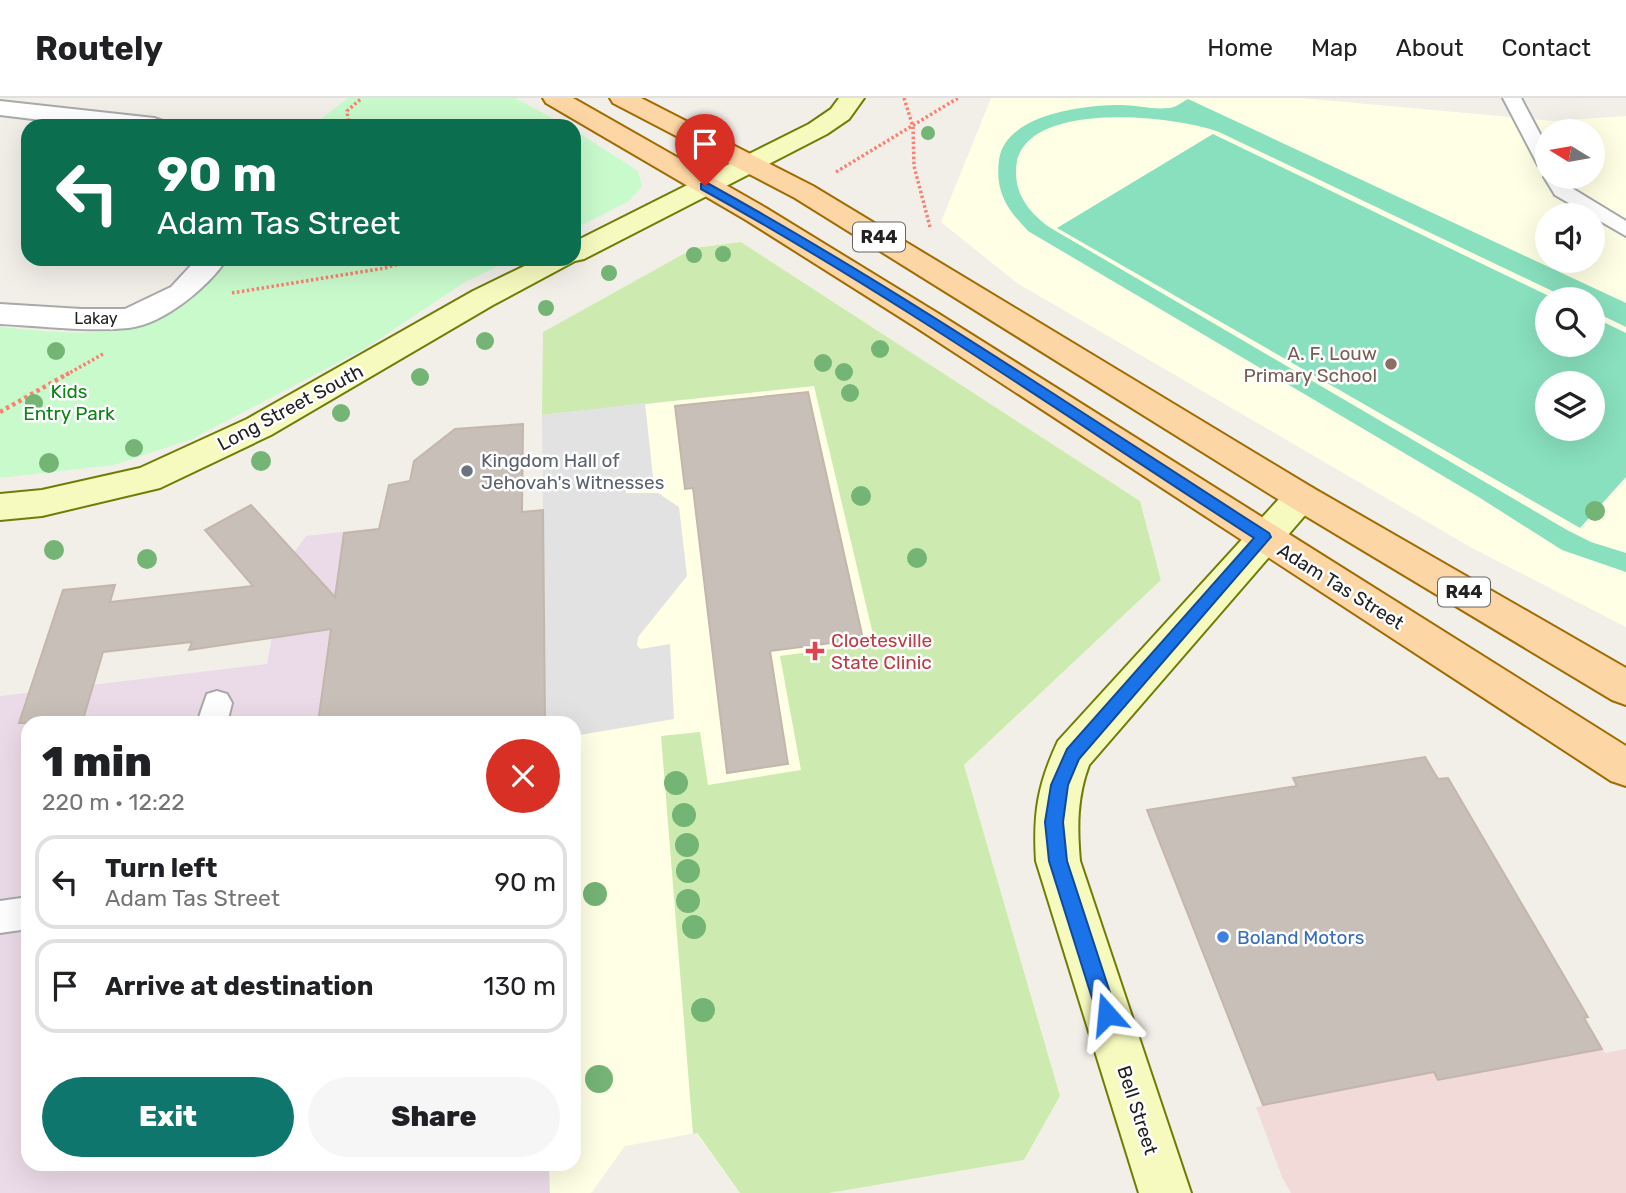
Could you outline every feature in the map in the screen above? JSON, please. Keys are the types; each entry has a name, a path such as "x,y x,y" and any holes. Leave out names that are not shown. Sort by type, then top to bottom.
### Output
{"main road":[{"name":"Adam Tas Street","path":"555,98 756,214 928,321 1626,768"},
{"name":"R44","path":"622,98 816,199 1301,497 1626,688"}],"street":[{"path":"581,249 818,129 841,114 852,98"},
{"path":"0,108 94,119"},
{"name":"Lakay","path":"0,314 81,319 130,318 181,293 206,266"},
{"name":"Long Street South","path":"0,507 42,503 148,479 260,427 483,298 548,266"},
{"name":"Bell Street","path":"1165,1193 1058,861 1054,822 1059,785 1073,754 1301,497"}],"lane":[{"path":"1512,98 1535,142"},
{"path":"1561,189 1626,230"},
{"path":"0,917 21,914"}],"path":[{"path":"348,119 347,111 362,98"},
{"path":"904,98 913,127 914,166 930,229"},
{"path":"835,173 958,98"},
{"path":"227,294 392,266"},
{"path":"0,412 106,353"}],"shaded area":[{"name":"A. F. Louw Primary School","path":"991,98 1301,98 1535,119 1535,189 1605,189 1605,119 1582,119 1626,116 1626,627 1472,548 1017,283 941,222"},
{"name":"Cloetesville State Clinic","path":"741,242 1140,501 1161,580 964,765 1060,1096 1024,1160 829,1193 740,1193 696,1133 625,1146 591,1193 550,1193 549,1171 581,1171 581,716 545,716 543,332 694,248"},
{"path":"645,403 653,477 626,481 626,493 658,493 679,507 687,576 638,637 637,645 640,649 670,644 674,719 581,735 581,716 545,716 542,415"},
{"path":"543,510 545,716 21,716 21,1171 549,1171 550,1193 0,1193 0,696 267,664 285,565 306,536"},
{"path":"1602,1049 1605,1053 1626,1049 1626,1193 1291,1193 1282,1177 1256,1107 1529,1054 1534,1062"}],"green space":[{"path":"348,98 515,98 554,119 321,119"},
{"path":"1188,99 1535,261 1535,273 1562,273 1592,287 1544,287 1219,132 1169,121 1102,118 1069,122 1042,131 1023,147 1016,170 1018,187 1025,203 1049,227 1567,530 1591,542 1626,553 1626,572 1562,550 1477,496 1028,231 1004,199 998,171 1004,144 1030,122 1048,115 1087,107 1176,106"},
{"path":"581,134 638,171 642,186 629,201 581,225"},
{"path":"1213,134 1535,289 1535,357 1605,357 1605,323 1626,333 1626,477 1580,528 1057,228"},
{"name":"Cloetesville State Clinic","path":"741,242 1140,501 1161,580 964,765 1060,1096 1024,1160 829,1193 740,1193 697,1133 693,1134 661,736 700,732 708,785 801,770 780,656 875,643 814,386 542,415 543,332 694,248"},
{"name":"Kids Entry Park","path":"224,266 498,266 465,282 366,348 192,439 114,465 0,478 0,327 69,332 99,332 126,328 152,320 178,306"},
{"path":"1605,293 1626,303 1626,327 1605,317"}],"building":[{"path":"808,392 863,639 770,651 788,764 727,773 693,488 685,489 675,406"},
{"path":"523,424 522,512 543,510 545,716 319,716 331,629 189,650 192,642 103,652 84,716 21,716 63,590 115,585 110,602 253,586 205,530 251,505 335,597 344,533 379,529 389,485 410,481 414,461 455,429"},
{"path":"1425,757 1438,779 1448,778 1588,1017 1584,1018 1602,1049 1438,1080 1434,1072 1263,1105 1147,810 1297,786 1293,778"}],"place":[{"name":"A. F. Louw Primary School","path":"1391,364"},
{"name":"Kingdom Hall of Jehovah's Witnesses","path":"467,471"},
{"name":"Cloetesville State Clinic","path":"815,651"},
{"name":"Boland Motors","path":"1223,937"}],"route":[{"path":"705,186 756,214 928,321 1263,537 1073,754 1059,785 1054,822 1058,861 1107,1014"}]}
